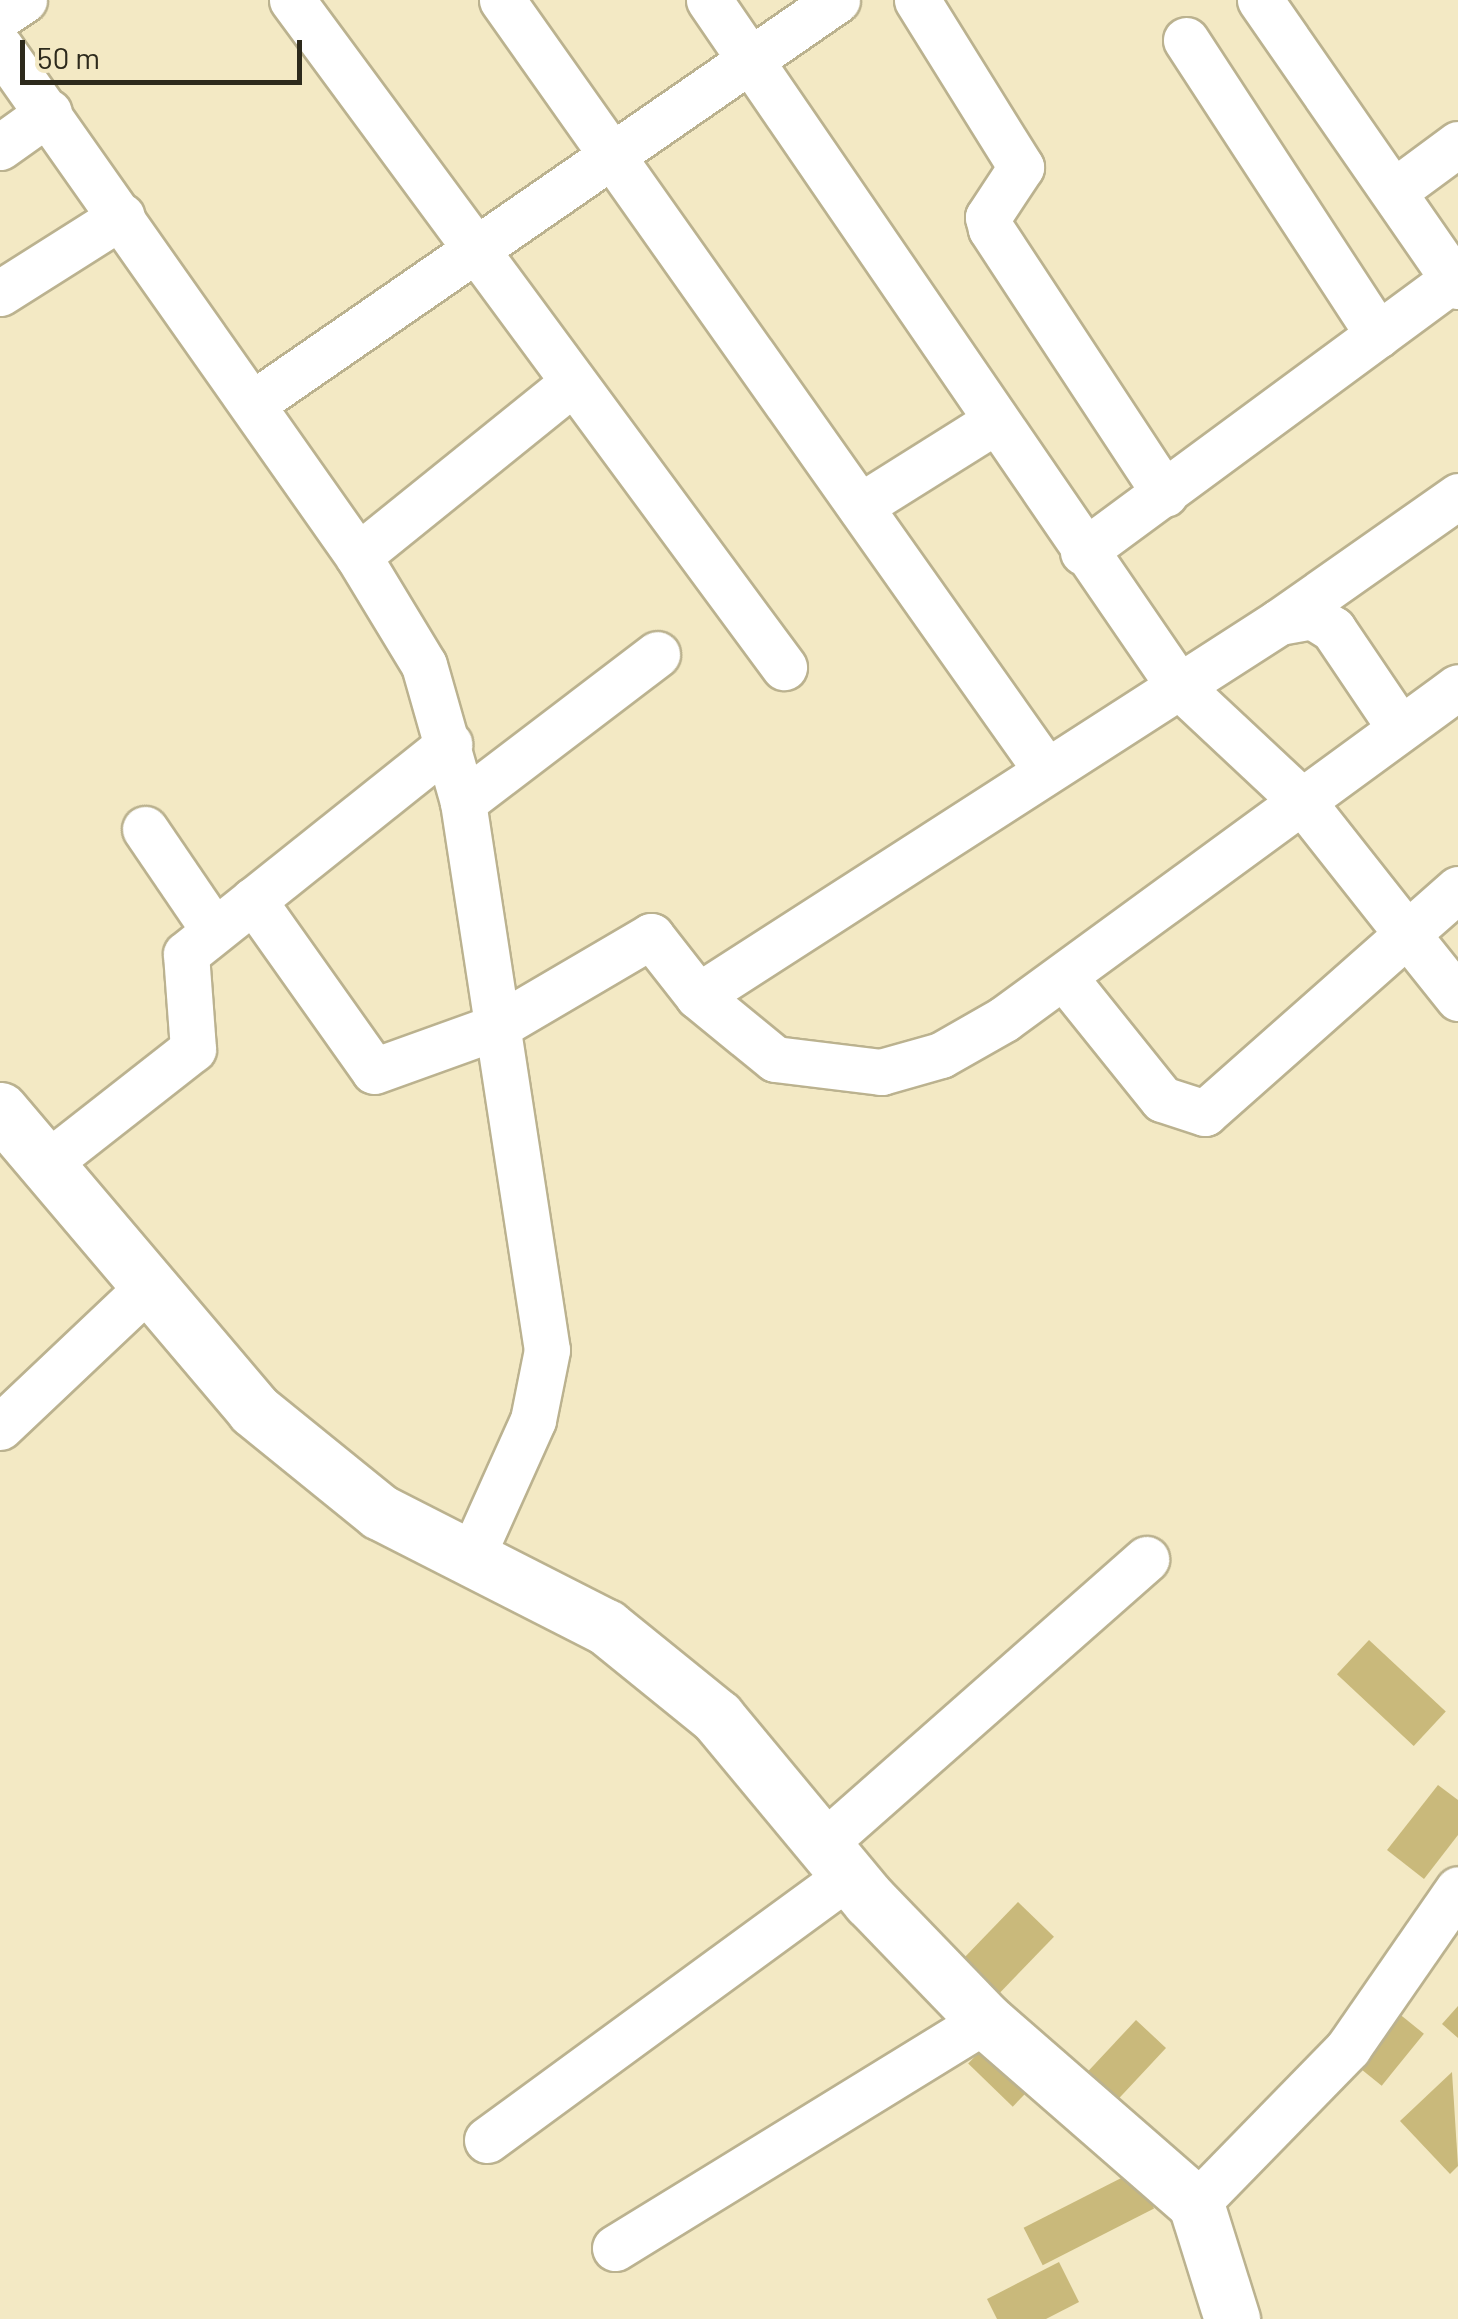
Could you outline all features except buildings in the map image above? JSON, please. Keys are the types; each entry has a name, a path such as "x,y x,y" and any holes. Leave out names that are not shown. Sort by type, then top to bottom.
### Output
{"street":[{"path":"0,16 24,0"},
{"path":"292,0 473,254 784,668"},
{"path":"502,0 1045,769"},
{"path":"710,0 994,422 1178,685 1302,800 1458,998"},
{"path":"252,404 473,254 610,149 837,0"},
{"path":"917,0 1021,167 988,216 991,229 1166,494"},
{"path":"1084,552 1455,282 1397,189 1260,0"},
{"path":"1186,40 1378,335"},
{"path":"0,47 50,112 358,556 424,665 449,744 463,802 547,1350 534,1420 471,1558"},
{"path":"0,147 50,112"},
{"path":"1397,189 1458,144"},
{"path":"0,293 122,216"},
{"path":"358,556 570,384"},
{"path":"860,506 994,422"},
{"path":"698,996 1045,769 1279,622 1458,496"},
{"path":"1279,622 1312,616 1333,628 1400,727"},
{"path":"463,802 657,654"},
{"path":"254,900 374,1071 496,1028 651,936 698,996 775,1060 881,1072 941,1055 1064,977 1458,687"},
{"path":"45,1165 193,1048 186,954 449,744"},
{"path":"145,829 213,930"},
{"path":"1064,977 1162,1099 1204,1113 1458,890"},
{"path":"0,1110 146,1290 254,1410 380,1512 606,1627 703,1706 836,1860 985,2020 1196,2204 1232,2319"},
{"path":"0,1427 146,1290"},
{"path":"486,2140 836,1860 1146,1560"},
{"path":"1196,2204 1348,2048 1458,1889"},
{"path":"615,2248 985,2020"}]}
